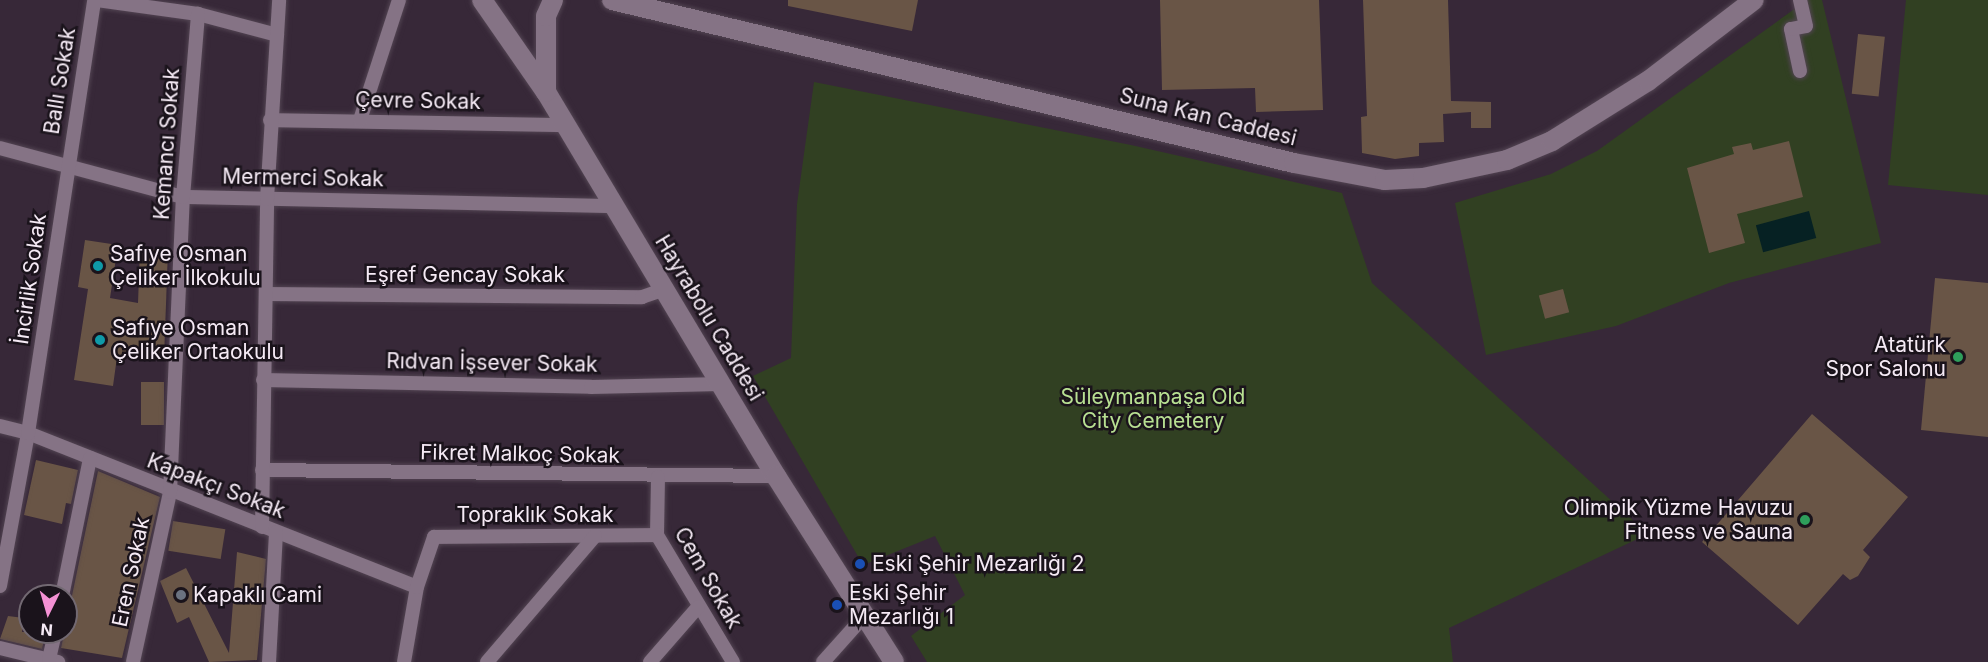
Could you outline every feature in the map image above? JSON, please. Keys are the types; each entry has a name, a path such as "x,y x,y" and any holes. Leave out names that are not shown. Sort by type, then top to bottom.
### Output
{"street":[{"path":"95,0 198,14 277,35"},
{"name":"Ballı Sokak","path":"67,168 95,0"},
{"path":"262,527 267,199 279,0"},
{"path":"360,120 399,0"},
{"name":"Hayrabolu Caddesi","path":"482,0 546,92 662,290 894,662"},
{"path":"546,92 546,16 553,0"},
{"name":"Suna Kan Caddesi","path":"612,0 1294,163 1384,180 1423,178 1508,160 1552,141 1648,81 1754,0"},
{"path":"1798,57 1791,29 1806,26 1800,0"},
{"name":"Kemancı Sokak","path":"170,492 183,197 198,14"},
{"name":"Çevre Sokak","path":"270,120 564,125"},
{"name":"Mermerci Sokak","path":"0,148 67,168 183,197 612,206"},
{"name":"İncirlik Sokak","path":"0,586 28,433 67,168"},
{"name":"Eşref Gencay Sokak","path":"266,294 642,297 662,290"},
{"name":"Rıdvan İşsever Sokak","path":"263,380 591,387 721,384"},
{"name":"Kapakçı Sokak","path":"0,426 28,433 170,492 417,587"},
{"path":"64,584 90,458"},
{"name":"Fikret Malkoç Sokak","path":"262,470 658,477 776,476"},
{"name":"Cem Sokak","path":"658,477 657,535 733,662"},
{"name":"Eren Sokak","path":"133,662 170,492"},
{"path":"269,662 276,532"},
{"name":"Topraklık Sokak","path":"404,662 417,587 435,537 657,535"},
{"path":"487,662 596,536"},
{"path":"650,662 698,607"},
{"path":"823,662 864,615"},
{"path":"0,648 54,660 55,644"}],"green space":[{"path":"1807,0 1822,0 1881,243 1729,283 1616,326 1486,355 1455,203 1551,174 1597,151"},
{"path":"1906,0 1988,0 1988,195 1888,185"},
{"name":"Süleymanpaşa Old City Cemetery","path":"814,82 1131,145 1342,193 1372,283 1648,534 1449,628 1453,662 927,662 911,636 965,595 935,536 863,565 753,376 791,358 797,204"}],"shaded area":[{"path":"1809,211 1816,238 1763,252 1756,225"}],"building":[{"path":"788,0 918,0 912,31 788,6"},
{"path":"1160,0 1319,0 1323,110 1256,112 1255,88 1162,90"},
{"path":"1363,0 1448,0 1451,101 1491,102 1491,128 1471,128 1471,112 1443,114 1444,142 1419,143 1419,156 1395,159 1362,153 1361,117 1367,116"},
{"path":"1858,34 1885,37 1879,96 1852,94"},
{"path":"1789,141 1803,197 1737,214 1745,243 1709,253 1687,168 1734,154 1732,147 1751,143 1753,150"},
{"path":"85,240 118,245 110,298 138,303 140,249 168,250 164,359 117,357 113,386 74,380 88,289 78,287"},
{"name":"Atatürk Spor Salonu","path":"1935,278 1988,283 1988,437 1921,430"},
{"path":"1563,289 1569,312 1545,319 1539,295"},
{"path":"141,382 164,382 164,425 141,425"},
{"name":"Olimpik Yüzme Havuzu Fitness ve Sauna","path":"1812,414 1908,497 1863,550 1870,557 1858,576 1850,580 1843,574 1798,625 1702,542"},
{"path":"36,460 78,470 71,504 66,503 62,524 24,515"},
{"path":"98,471 160,497 122,658 61,648 62,644 78,644 78,584 74,584"},
{"path":"173,521 225,529 221,559 168,551"},
{"path":"237,552 266,559 257,660 209,662 189,617 177,623 160,581 186,568 229,653"},
{"path":"8,616 18,617 18,643 0,639"},
{"path":"21,644 43,644 42,649"}],"place":[{"name":"Safıye Osman Çeliker İlkokulu","path":"98,266"},
{"name":"Safıye Osman Çeliker Ortaokulu","path":"100,340"},
{"name":"Atatürk Spor Salonu","path":"1958,357"},
{"name":"Olimpik Yüzme Havuzu Fitness ve Sauna","path":"1805,520"},
{"name":"Eski Şehir Mezarlığı 2","path":"860,564"},
{"name":"Kapaklı Cami","path":"181,595"},
{"name":"Eski Şehir Mezarlığı 1","path":"837,605"}]}
